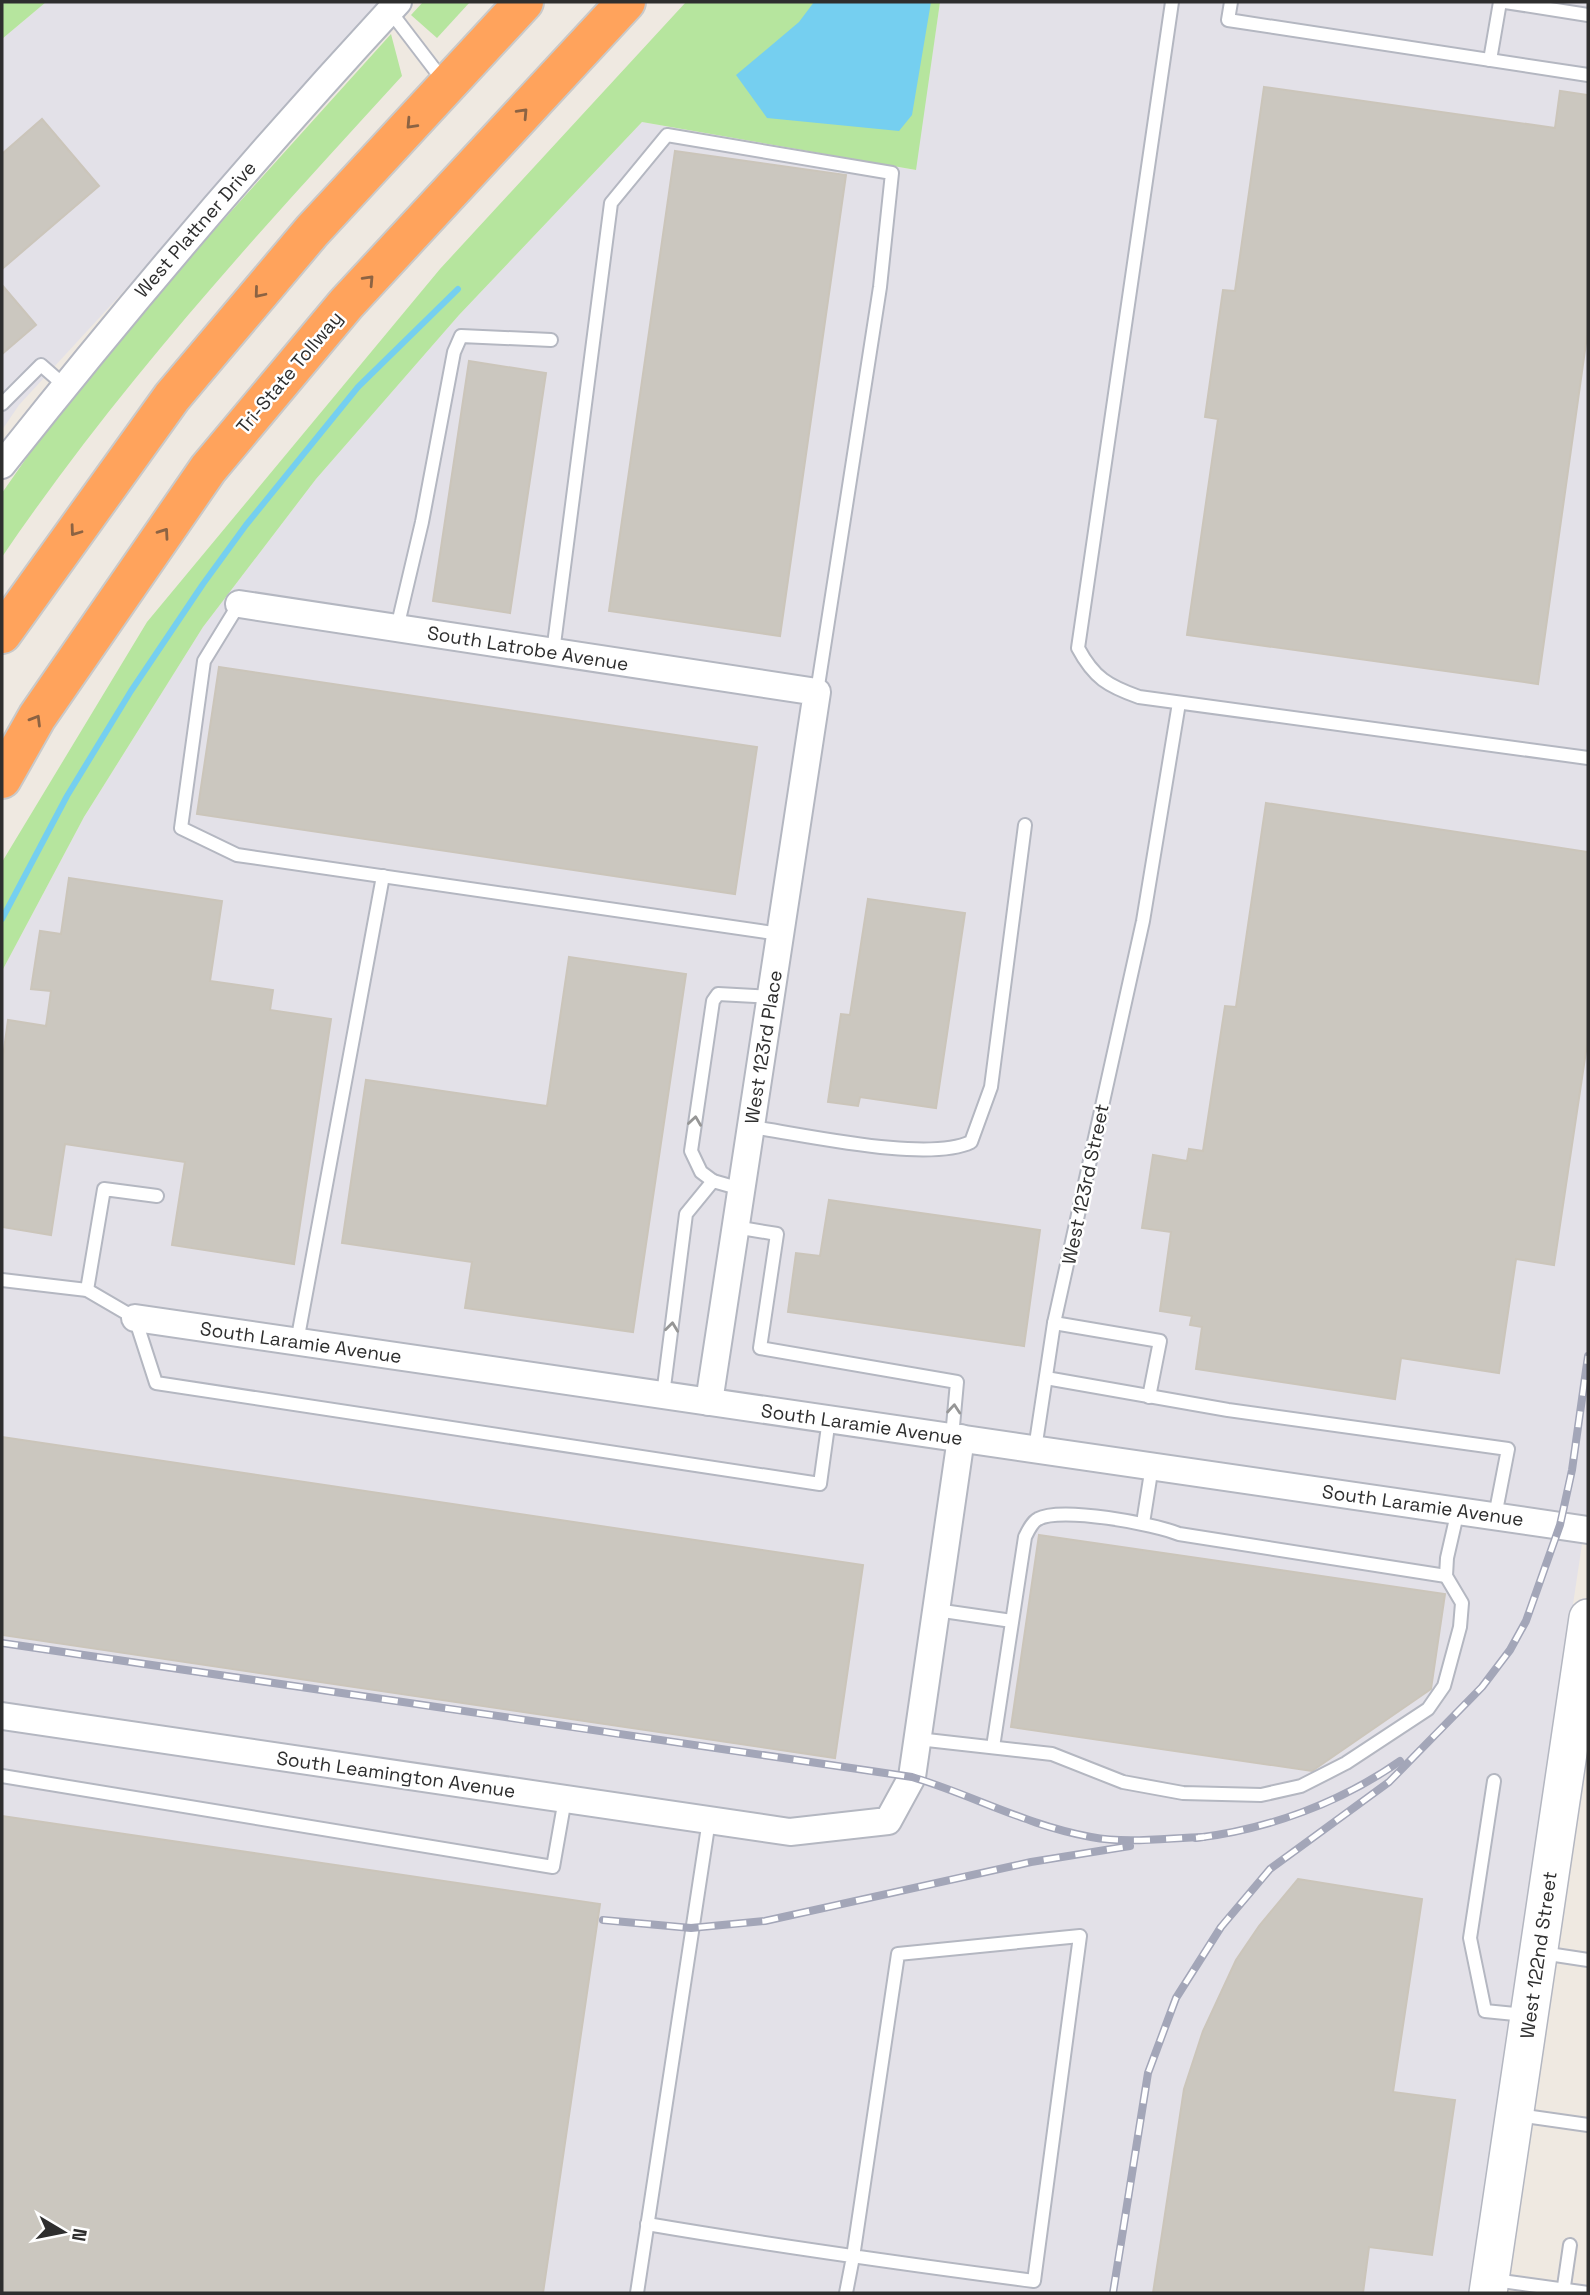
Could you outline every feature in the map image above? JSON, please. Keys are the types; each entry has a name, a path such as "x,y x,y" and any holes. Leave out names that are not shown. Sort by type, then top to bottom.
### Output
{"highway":[{"path":"2,634 172,397 312,231 524,2"},
{"name":"Tri-State Tollway","path":"2,779 37,717 208,469 346,304 626,2"}],"street":[{"name":"West Plattner Drive","path":"2,465 153,277 394,6"},
{"name":"South Latrobe Avenue","path":"239,604 817,692"},
{"name":"West 123rd Place","path":"709,1402 817,692"},
{"name":"South Laramie Avenue","path":"135,1318 1588,1530"},
{"path":"918,1739 956,1437"},
{"name":"West 122nd Street","path":"1489,2286 1588,1618"},
{"name":"South Leamington Avenue","path":"2,1716 790,1832 888,1821 912,1777 918,1739"}],"lane":[{"path":"1172,2 1078,648 1089,670 1113,688 1139,697 1588,758"},
{"path":"1231,2 1228,20 1588,75"},
{"path":"1490,60 1500,2"},
{"path":"1505,2 1588,15"},
{"path":"394,6 447,85"},
{"path":"553,652 611,203 667,135 891,173 880,286 817,692"},
{"path":"397,628 422,522 454,352 461,336 551,340"},
{"path":"2,404 41,365 65,386"},
{"path":"239,604 204,661 181,828 237,855 780,934"},
{"name":"West 123rd Street","path":"1035,1449 1054,1323 1143,921 1179,703"},
{"path":"751,1127 918,1150 960,1147 971,1142 991,1087 1025,825"},
{"path":"297,1342 383,876"},
{"path":"741,1189 713,1181 701,1172 691,1151 713,1001 718,994 771,997"},
{"path":"663,1395 686,1214 713,1181"},
{"path":"88,1290 104,1189 157,1196"},
{"path":"735,1227 777,1234 760,1348 957,1382 956,1437"},
{"path":"2,1280 88,1290 135,1318 156,1383 820,1484 829,1419"},
{"path":"1054,1323 1160,1341 1149,1396"},
{"path":"1046,1378 1508,1450 1495,1516"},
{"path":"1143,1523 1152,1466"},
{"path":"918,1739 1052,1754 1123,1782 1183,1793 1261,1795 1301,1786 1346,1763 1428,1709 1444,1686 1460,1627 1462,1603 1446,1576 1447,1558 1458,1510"},
{"path":"993,1747 1025,1537 1036,1520 1055,1513 1143,1523 1157,1525 1179,1534 1446,1576"},
{"path":"936,1610 1012,1621"},
{"path":"2,1776 553,1867 565,1799"},
{"path":"1494,1781 1470,1938 1485,2011 1529,2015"},
{"path":"637,2293 709,1820"},
{"path":"647,2224 853,2257 1034,2281 1080,1936 898,1954 853,2257 846,2293"},
{"path":"1538,1952 1588,1959"},
{"path":"1514,2115 1588,2125"},
{"path":"1563,2291 1570,2245"},
{"path":"1489,2286 1588,2293"}],"shaded area":[{"path":"46,2 390,2 19,405 2,430 2,39"},
{"path":"940,2 1588,2 1588,1504 1470,2293 2,2293 2,971 84,817 203,627 316,479 459,315 642,122 915,170"}],"green space":[{"path":"2,2 46,2 2,39"},
{"path":"423,2 470,2 437,38 411,15"},
{"path":"686,2 940,2 916,170 642,122 459,315 316,479 203,627 84,817 2,971 2,862 147,622 440,269"},
{"path":"391,34 402,76 245,250 143,369 94,430 2,557 2,493 53,420 153,298"}],"water":[{"path":"814,2 931,2 912,115 899,131 767,118 736,75 799,22"}],"building":[{"path":"1264,87 1555,128 1560,91 1588,95 1588,329 1538,684 1187,635 1218,419 1205,417 1223,290 1235,291"},
{"path":"42,119 99,186 2,269 2,154"},
{"path":"675,151 846,175 780,636 609,611"},
{"path":"2,285 36,325 2,354"},
{"path":"469,361 546,373 510,613 433,601"},
{"path":"219,667 757,747 735,894 197,814"},
{"path":"1266,803 1588,852 1588,1038 1554,1265 1516,1259 1499,1373 1401,1358 1395,1399 1196,1369 1202,1327 1190,1325 1192,1316 1160,1311 1171,1232 1142,1228 1153,1155 1187,1161 1189,1149 1203,1151 1225,1006 1236,1007"},
{"path":"69,878 222,901 210,981 273,990 270,1010 331,1019 294,1264 172,1245 185,1162 65,1144 51,1235 2,1227 2,1064 8,1020 46,1026 51,991 31,989 40,931 61,934"},
{"path":"868,899 965,913 936,1108 860,1097 858,1106 828,1102 841,1014 850,1015"},
{"path":"569,957 686,974 633,1332 465,1308 472,1262 342,1243 366,1080 547,1106"},
{"path":"829,1200 1040,1230 1024,1346 788,1312 796,1253 820,1256"},
{"path":"2,1437 863,1565 835,1758 2,1635"},
{"path":"1039,1535 1445,1594 1431,1689 1312,1771 1011,1727"},
{"path":"2,1816 600,1904 543,2293 2,2293"},
{"path":"1298,1879 1422,1899 1393,2092 1455,2100 1432,2255 1369,2247 1363,2293 1153,2293 1184,2089 1203,2031 1236,1960 1259,1926"}],"waterway":[{"path":"2,919 67,796 131,691 203,584 246,525 358,387 458,289"}],"railway":[{"path":"1113,2293 1148,2073 1176,1998 1221,1927 1270,1869 1389,1782 1482,1687 1510,1650 1526,1621 1560,1525 1572,1470 1588,1356"},
{"path":"2,1643 912,1777 1045,1826 1091,1837 1133,1840 1204,1837"},
{"path":"1196,1838 1250,1828 1303,1812 1353,1789 1400,1761"},
{"path":"603,1920 691,1928 765,1921 1031,1862 1130,1846"}]}
